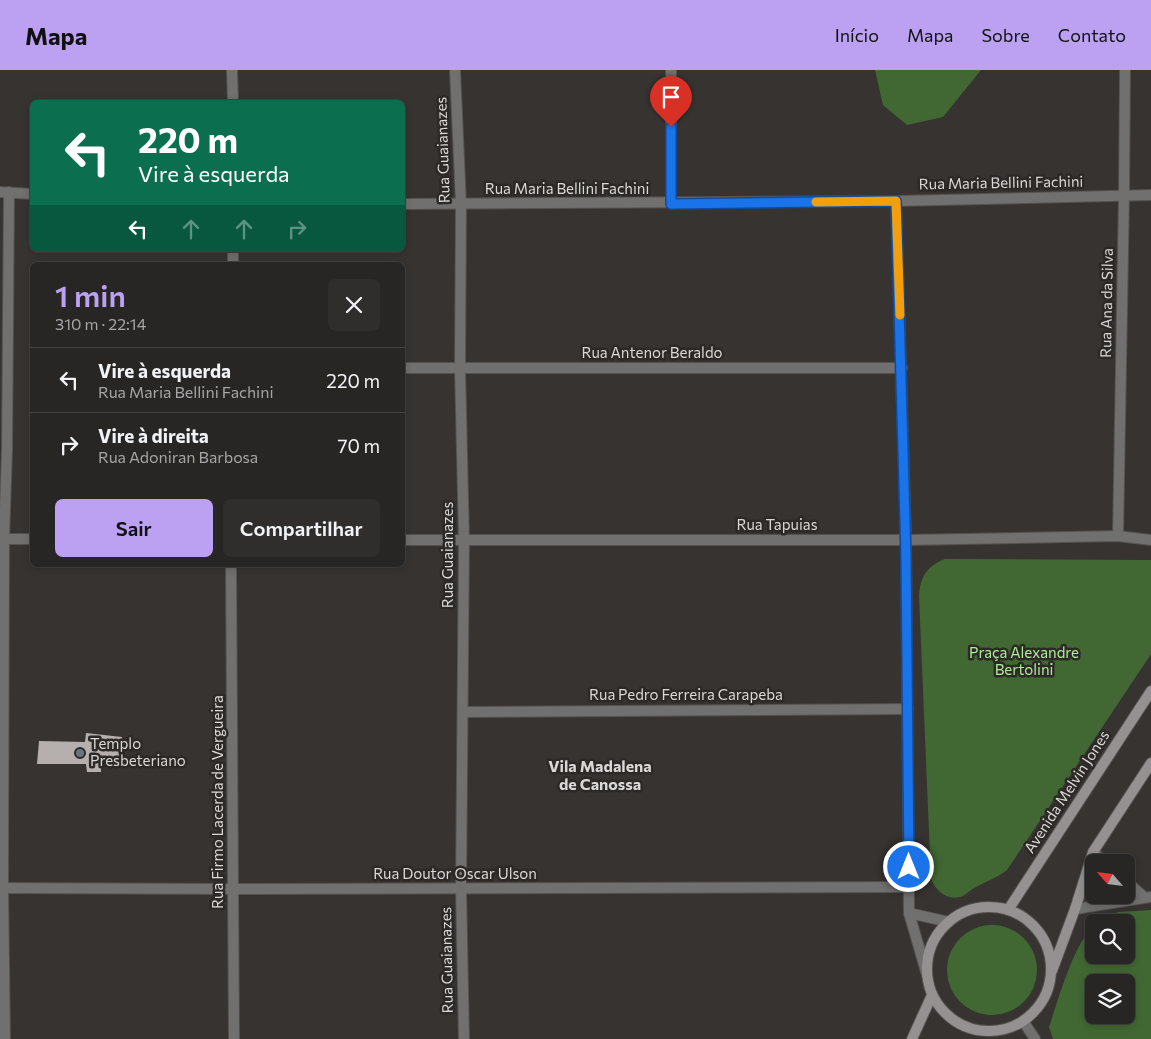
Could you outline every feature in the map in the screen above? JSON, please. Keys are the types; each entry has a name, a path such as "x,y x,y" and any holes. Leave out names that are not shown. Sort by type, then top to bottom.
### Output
{"street":[{"path":"232,70 233,100"},
{"name":"Rua Guaianazes","path":"455,70 461,204 460,368 464,540 461,888 464,1039"},
{"path":"670,70 671,204"},
{"name":"Rua Ana da Silva","path":"1118,536 1125,70"},
{"path":"5,1039 2,888 4,192 30,194"},
{"name":"Rua Maria Bellini Fachini","path":"405,204 671,204 1151,195"},
{"path":"896,201 906,540 909,913 932,995 942,1010 956,1022 986,1035 1007,1029 1023,1021 1037,1008 1047,992 1051,973 1094,852 1151,763"},
{"name":"Rua Antenor Beraldo","path":"405,368 902,368"},
{"name":"Rua Tapuias","path":"405,540 906,540 1118,536 1151,540"},
{"path":"2,539 30,539"},
{"name":"Rua Firmo Lacerda de Vergueira","path":"231,567 234,1039"},
{"name":"Avenida Melvin Jones","path":"1008,910 1151,691"},
{"name":"Rua Pedro Ferreira Carapeba","path":"464,712 908,709"},
{"name":"Rua Doutor Oscar Ulson","path":"2,888 909,887"},
{"path":"1135,888 1148,897"},
{"path":"1075,909 1148,897"},
{"path":"927,975 929,955 936,937 949,922 967,911 987,907 1008,910 1026,919 1040,934 1049,953 1051,973"},
{"path":"909,913 949,922"},
{"path":"912,1039 932,995"},
{"path":"1023,1021 1035,1039"}],"green space":[{"path":"875,70 981,70 943,117 907,125 883,105"},
{"name":"Praça Alexandre Bertolini","path":"945,559 1151,560 1151,654 1007,870 963,896 952,898 939,891 931,879 919,596 921,583 926,573 933,565"},
{"path":"1151,910 1151,1039 1053,1039 1049,1027 1067,973 1085,937 1085,964 1135,964 1135,914 1114,914 1118,912"},
{"path":"992,925 1009,928 1024,938 1034,953 1037,970 1034,987 1024,1002 1009,1012 992,1015 975,1012 960,1002 950,987 947,970 950,953 960,938 975,928"}],"building":[{"name":"Templo Presbeteriano","path":"86,733 122,737 120,765 101,764 101,772 87,772 86,764 37,764 39,741 85,742"}],"slow traffic":[{"path":"816,202 896,201 900,315"}],"place":[{"name":"Templo Presbeteriano","path":"80,753"}],"district":[{"name":"Vila Madalena de Canossa","path":"600,775"}],"route":[{"path":"671,127 671,204 896,201 906,558 909,867"}]}
